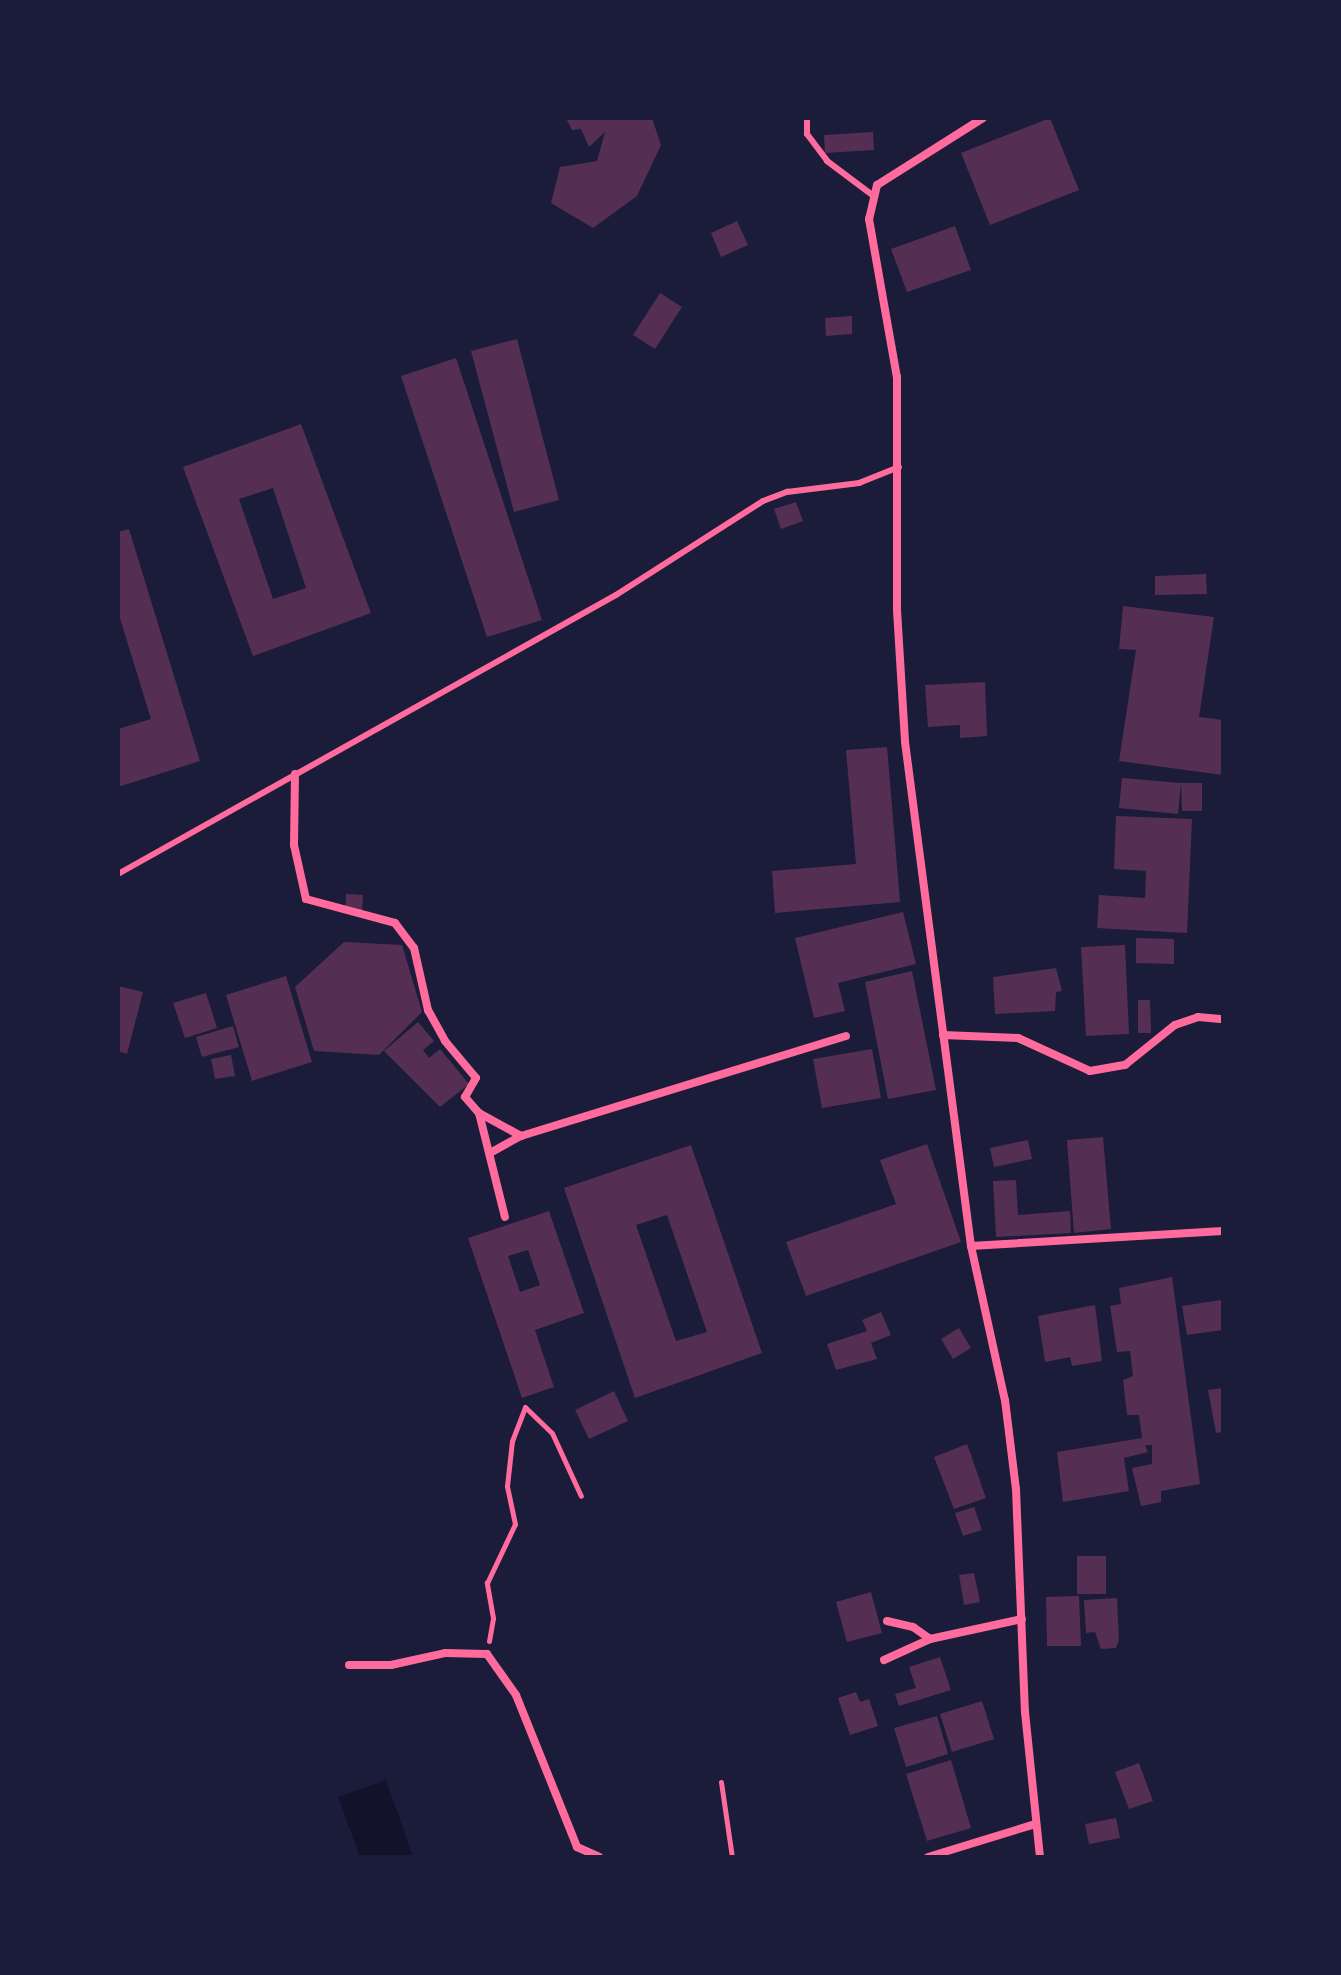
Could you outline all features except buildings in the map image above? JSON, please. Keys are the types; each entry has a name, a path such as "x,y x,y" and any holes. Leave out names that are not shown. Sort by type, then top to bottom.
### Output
{"street":[{"path":"983,118 871,194 869,219 897,377 897,610 905,742 971,1246 1005,1400 1035,1824 1040,1857"},
{"path":"295,774 294,845 306,899 395,923 414,948 428,1010 445,1041 476,1078 465,1097 479,1113 521,1136"},
{"path":"943,1035 1018,1038 1090,1071 1125,1065 1175,1025 1198,1017 1223,1019"},
{"path":"490,1153 521,1136 846,1036"},
{"path":"479,1113 505,1217"},
{"path":"971,1246 1223,1231"},
{"path":"884,1660 930,1639 1022,1619"},
{"path":"887,1621 913,1627 930,1639"},
{"path":"349,1665 391,1665 445,1653 487,1654 516,1695 577,1847 599,1857"},
{"path":"928,1857 1035,1824"}],"lane":[{"path":"807,118 807,134 827,161 871,194"},
{"path":"118,874 616,595 763,501 787,492 859,483 899,467"}],"path":[{"path":"487,1654 493,1618 487,1583 515,1524 507,1486 512,1441 525,1407 552,1433 581,1496"},
{"path":"721,1782 732,1857"}],"shaded area":[{"path":"386,1780 413,1857 360,1857 338,1797"}]}
